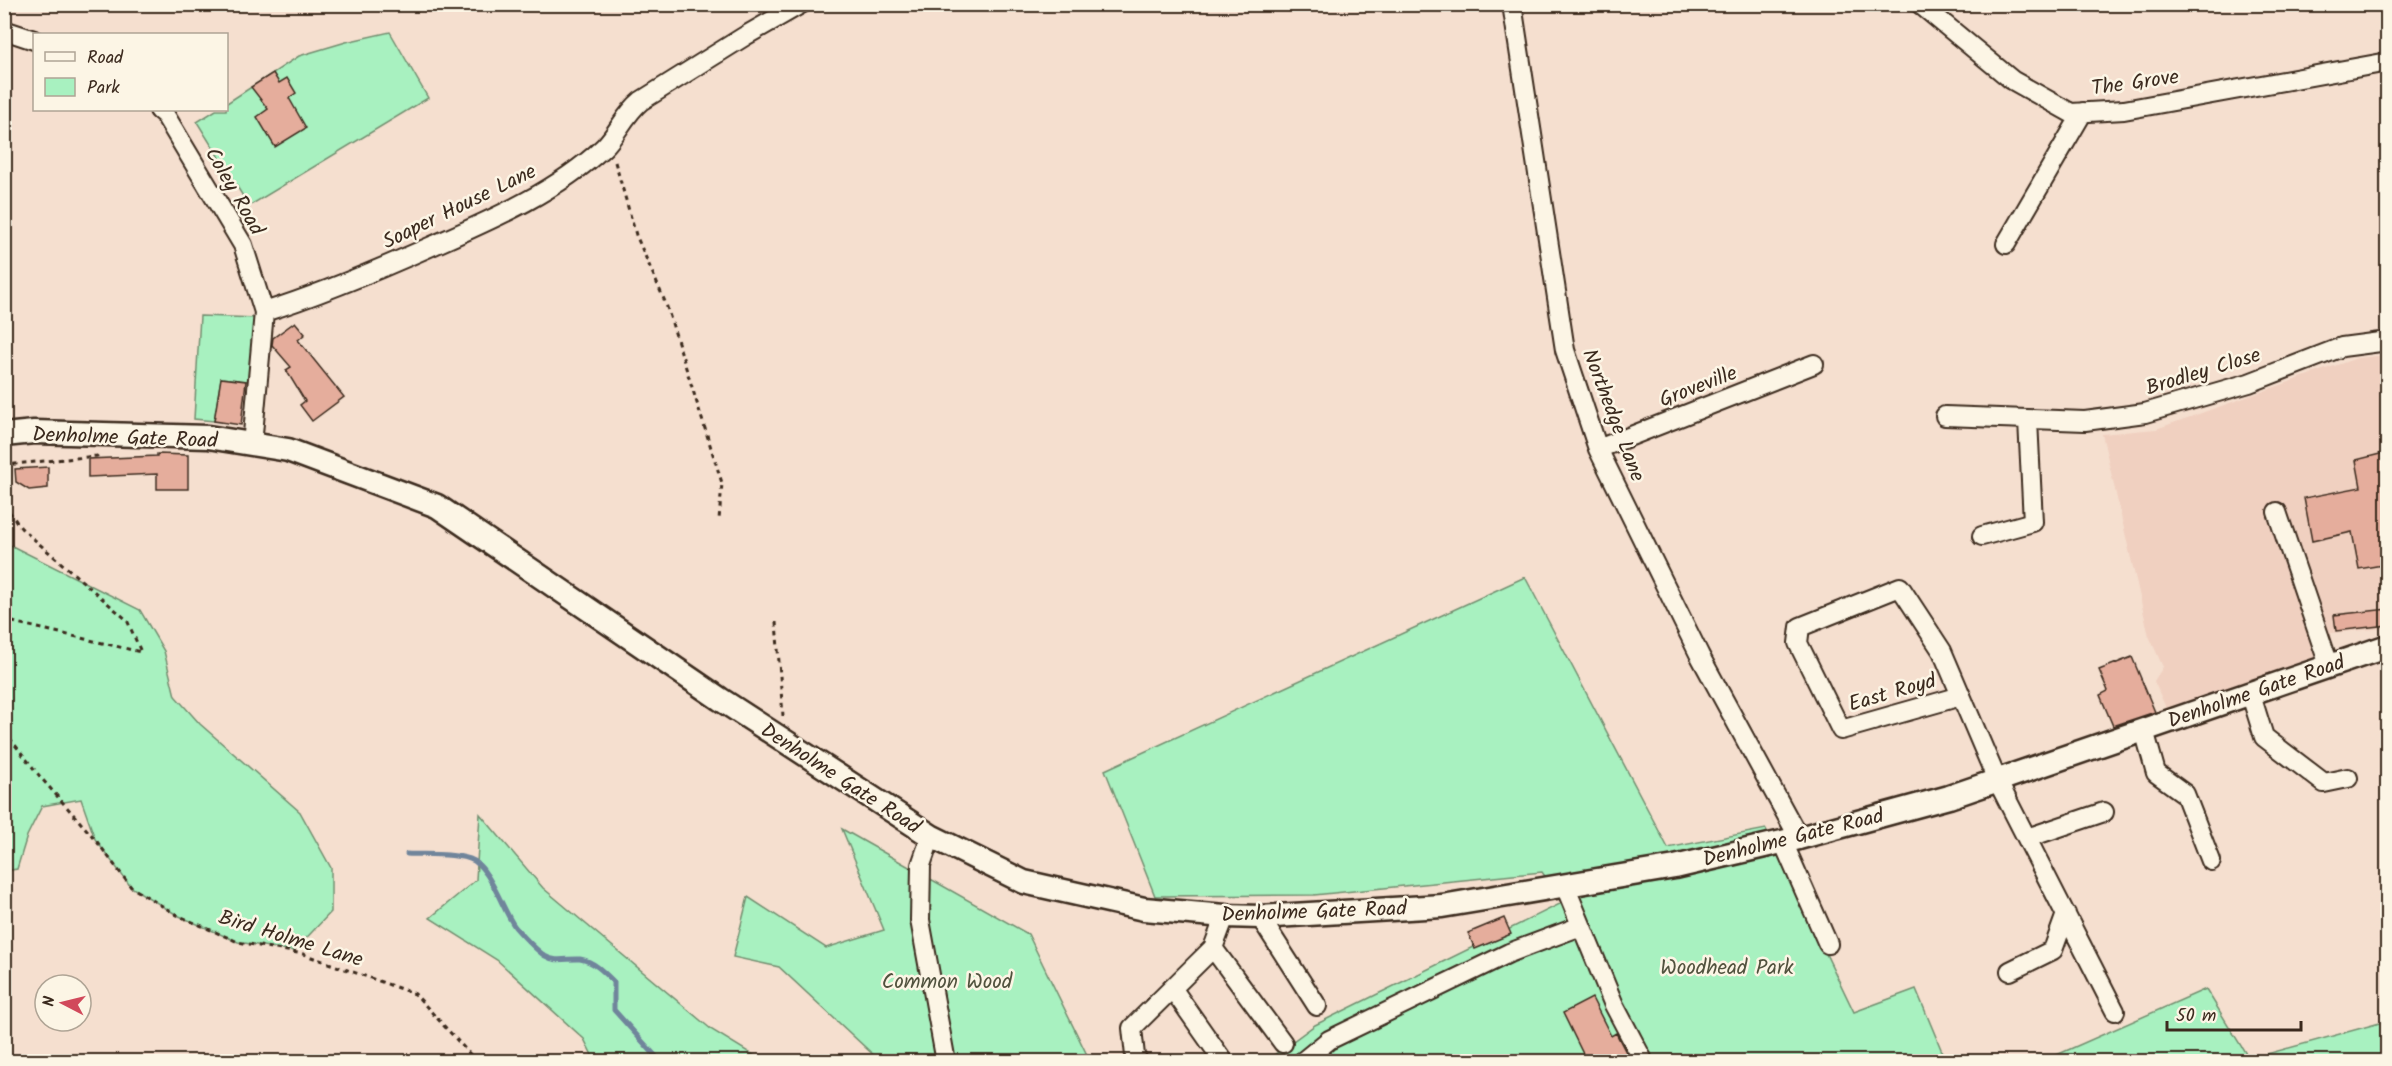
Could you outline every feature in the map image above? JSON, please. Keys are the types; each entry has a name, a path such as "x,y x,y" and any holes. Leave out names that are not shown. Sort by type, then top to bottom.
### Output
{"main road":[{"name":"Denholme Gate Road","path":"4,435 34,432 208,436 288,450 437,506 784,742 931,836 1024,882 1144,909 1260,917 1442,906 1675,867 1791,840 1949,797 2388,646"}],"street":[{"name":"Soaper House Lane","path":"264,312 313,297 383,269 496,217 554,184 605,146 629,111 641,101 801,4"},
{"name":"Northedge Lane","path":"1512,4 1565,350 1598,449 1791,840 1828,944"},
{"name":"The Grove","path":"1920,4 2012,80 2071,113 2124,110 2388,62"},
{"path":"4,30 33,40"},
{"name":"Coley Road","path":"160,111 170,123 243,245 264,312 252,445"},
{"path":"2006,244 2083,112"},
{"name":"Brodley Close","path":"1945,416 2085,421 2145,413 2249,383 2342,347 2388,341"},
{"name":"Groveville","path":"1598,449 1814,364"},
{"path":"1982,536 2033,522 2028,420"},
{"path":"2277,512 2329,665"},
{"name":"East Royd","path":"1900,587 1942,651 1961,696 1841,730 1798,643 1800,627 1900,587"},
{"path":"2250,692 2264,736 2324,783 2348,778"},
{"path":"1961,696 1998,780 2115,1011"},
{"path":"2144,730 2156,773 2185,794 2211,861"},
{"path":"2027,838 2104,812"},
{"path":"931,836 921,865 921,920 946,1062"},
{"path":"1565,886 1614,1005 1644,1062"},
{"path":"2010,971 2053,950 2066,914"},
{"path":"1139,1062 1135,1056 1132,1028 1213,948 1225,916"},
{"path":"1260,917 1317,1006"},
{"path":"1302,1062 1329,1040 1509,953 1581,926"},
{"path":"1213,948 1283,1043"},
{"path":"1173,988 1224,1062"}],"path":[{"path":"605,146 613,153 636,234 666,304 722,483 719,520"},
{"path":"4,465 97,456 118,433"},
{"path":"4,504 21,528 127,620 141,652 4,620"},
{"path":"776,622 784,742"},
{"name":"Bird Holme Lane","path":"4,732 95,839 131,887 177,915 238,942 303,954 415,994 477,1062"}],"shaded area":[{"path":"2387,355 2387,628 2331,633 2334,652 2166,708 2154,681 2163,667 2149,636 2102,434 2156,429 2357,358"}],"green space":[{"path":"390,32 428,98 249,206 197,122 214,111 228,111 228,102 299,56"},
{"path":"200,316 258,318 248,381 221,378 214,421 194,419"},
{"path":"4,542 140,610 164,651 175,696 200,724 300,812 331,868 331,912 294,951 238,942 177,915 131,887 95,839 81,799 42,806 27,836 17,869 5,871"},
{"name":"Woodhead Park","path":"1525,577 1668,848 1766,829 1854,1012 1916,989 1946,1061 1266,1061 1315,1025 1564,902 1542,872 1314,895 1155,896 1105,770"},
{"path":"480,814 543,888 712,1030 763,1061 595,1061 584,1039 497,960 430,918 476,880"},
{"name":"Common Wood","path":"842,829 1028,934 1090,1061 880,1061 779,967 733,957 748,897 826,948 884,930"},
{"path":"2206,989 2249,1059 2387,1021 2387,1061 2043,1061"}],"building":[{"path":"273,73 279,83 287,78 296,93 289,98 306,128 275,147 257,117 268,109 251,87"},
{"path":"295,322 305,334 298,340 344,397 312,421 300,405 305,401 286,370 291,367 272,345 273,338"},
{"path":"221,378 246,381 241,425 214,421"},
{"path":"2388,452 2388,564 2359,569 2352,532 2312,541 2304,498 2361,487 2356,460"},
{"path":"157,454 188,455 188,489 157,489 157,474 88,477 88,459 157,456"},
{"path":"48,467 48,488 29,490 16,482 15,469"},
{"path":"2388,609 2388,625 2336,631 2334,615"},
{"path":"2132,657 2155,712 2113,726 2100,695 2108,691 2099,670"},
{"path":"1504,918 1511,934 1475,949 1468,933"},
{"path":"1592,998 1611,1036 1616,1033 1631,1062 1587,1062 1563,1013"}],"waterway":[{"path":"407,854 455,856 477,863 489,879 510,920 537,950 553,959 580,959 590,962 614,982 614,1010 661,1062"}]}
